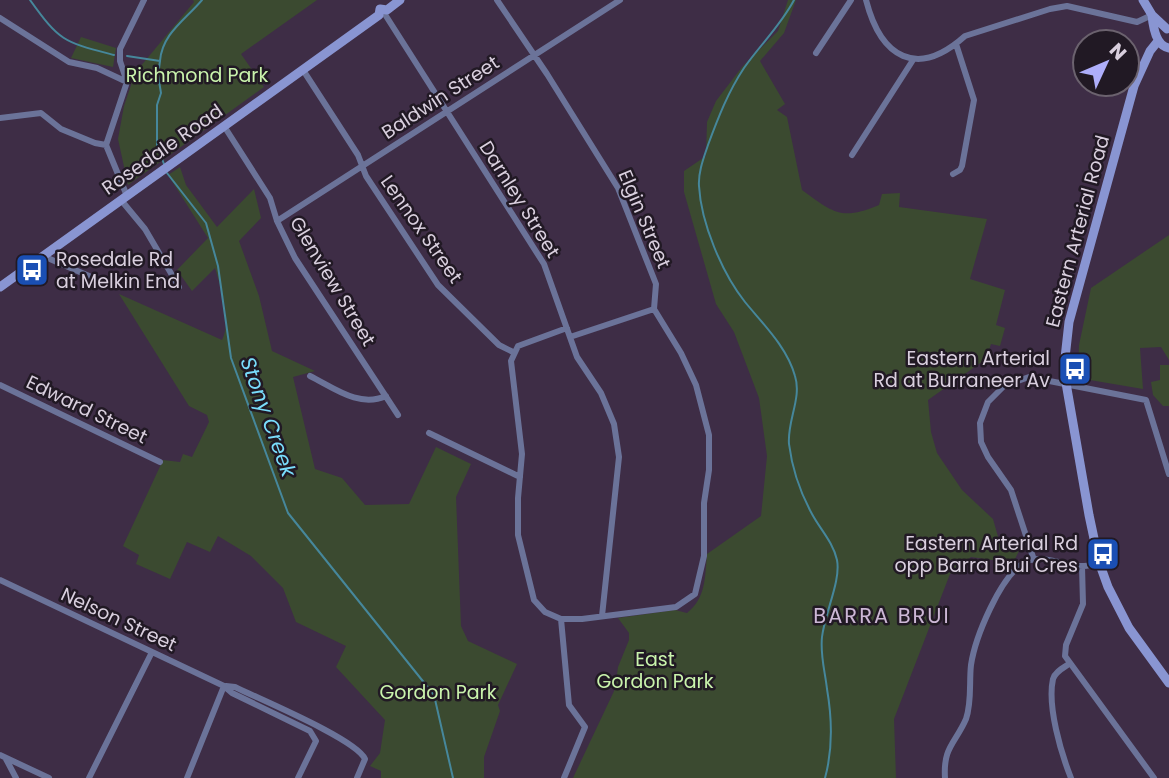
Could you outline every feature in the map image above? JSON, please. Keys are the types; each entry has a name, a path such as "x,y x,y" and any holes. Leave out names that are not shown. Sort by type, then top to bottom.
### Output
{"main road":[{"name":"Rosedale Road","path":"0,287 400,0"},
{"path":"1143,0 1164,45"},
{"path":"1152,15 1168,29"},
{"name":"Eastern Arterial Road","path":"1168,29 1161,32 1164,45 1144,63 1134,86 1069,322 1065,358 1066,383 1088,515 1099,562 1108,587 1129,628 1169,683"}],"street":[{"path":"144,0 120,49 120,61 127,82 106,145 124,198 179,286"},
{"name":"Elgin Street","path":"497,0 618,188 656,284 654,309 681,353 696,385 709,435 704,556 695,594 676,607 602,616"},
{"name":"Baldwin Street","path":"277,221 620,0"},
{"path":"816,53 851,0"},
{"path":"866,0 872,18 892,50 913,60 926,60 965,36 1050,9 1067,6 1138,22 1152,15"},
{"name":"Darnley Street","path":"384,14 544,264 577,357 601,393 614,424 618,457 602,616"},
{"path":"0,18 69,62 97,68 127,82"},
{"path":"953,174 962,166 974,100 956,44"},
{"path":"852,155 913,60"},
{"name":"Lennox Street","path":"303,70 358,155 366,176 438,285 499,345 513,352"},
{"path":"0,118 41,113 61,130 106,145"},
{"name":"Glenview Street","path":"224,126 271,198 277,221 295,258 398,415"},
{"path":"43,256 96,279"},
{"path":"570,337 654,309"},
{"path":"566,328 518,346 511,360 522,454 518,535 530,589 534,600 545,612 561,619 602,616"},
{"path":"310,376 357,400 375,401 386,396"},
{"path":"1034,560 1011,490 984,450 980,423 984,408 992,396 1011,382 1029,377 1146,400 1169,474"},
{"name":"Edward Street","path":"0,385 160,462"},
{"path":"429,433 520,477"},
{"path":"945,778 944,762 948,749 965,719 968,708 974,652 999,589 1024,563 1034,560 1082,566 1099,562"},
{"path":"1082,566 1083,604 1066,645 1065,656 1153,778"},
{"name":"Nelson Street","path":"0,580 224,686 232,693 310,731 316,741 298,778"},
{"path":"561,619 569,705 585,727 564,778"},
{"path":"89,778 152,652"},
{"path":"1069,664 1056,673 1053,680 1054,717 1063,758 1071,778"},
{"path":"187,778 224,686"},
{"name":"Nelson Street","path":"224,686 235,687 320,728 360,751 365,759 357,778"},
{"path":"2,756 49,778"},
{"path":"2,756 16,778"},
{"path":"16,778 20,765"}],"green space":[{"name":"Richmond Park","path":"193,0 317,0 241,54 264,87 128,185 118,139 124,106 135,73"},
{"name":"East Gordon Park","path":"788,0 796,0 784,33 760,61 785,104 777,110 787,117 802,190 838,212 855,213 866,210 879,205 882,194 900,193 899,207 987,219 970,279 1005,290 996,325 1005,328 1000,346 991,344 986,359 928,400 931,432 937,453 962,490 993,519 1001,547 1019,551 1013,563 971,557 950,574 894,719 896,778 573,778 615,689 618,667 629,640 629,633 618,618 675,610 687,613 701,594 707,554 761,516 767,456 759,398 734,332 716,304 684,192 684,171 706,156 707,122 716,101 742,67 778,31"},
{"path":"81,37 116,48 113,67 71,58"},
{"name":"Gordon Park","path":"180,167 186,185 217,227 254,189 261,218 239,241 259,296 272,351 315,371 293,377 315,469 342,478 365,505 409,504 436,447 471,464 456,497 461,626 468,641 517,664 498,705 500,711 484,757 484,778 381,778 381,771 370,766 380,753 385,720 336,667 346,646 296,622 283,588 251,556 218,536 210,552 187,542 170,579 136,564 139,555 123,546 163,460 180,462 183,454 192,457 209,422 207,415 189,406 119,294 222,340 225,332 225,304 215,268 192,291 177,270 208,238 168,175"},
{"path":"1169,235 1169,360 1161,347 1140,348 1143,389 1078,378 1079,345 1091,288"},
{"path":"1160,365 1169,365 1169,406 1163,406 1153,395 1151,382 1160,380"}],"waterway":[{"name":"Stony Creek","path":"30,0 64,38 114,55"},
{"path":"160,61 170,35 202,0"},
{"path":"794,0 733,86 708,145 700,170 699,186 708,231 728,277 774,336 791,365 797,384 789,435 792,462 804,497 833,547 837,560 837,577 822,644 831,722 825,778"},
{"name":"Stony Creek","path":"127,56 160,61 158,75 161,93 157,105 157,146 164,164"},
{"name":"Stony Creek","path":"167,173 206,223 218,266 231,358 288,513 434,695 453,778"}],"place":[{"name":"Rosedale Rd at Melkin End","path":"32,270"},
{"name":"Eastern Arterial Rd at Burraneer Av","path":"1075,369"},
{"name":"Eastern Arterial Rd opp Barra Brui Cres","path":"1103,554"}],"district":[{"name":"BARRA BRUI","path":"882,616"}]}
